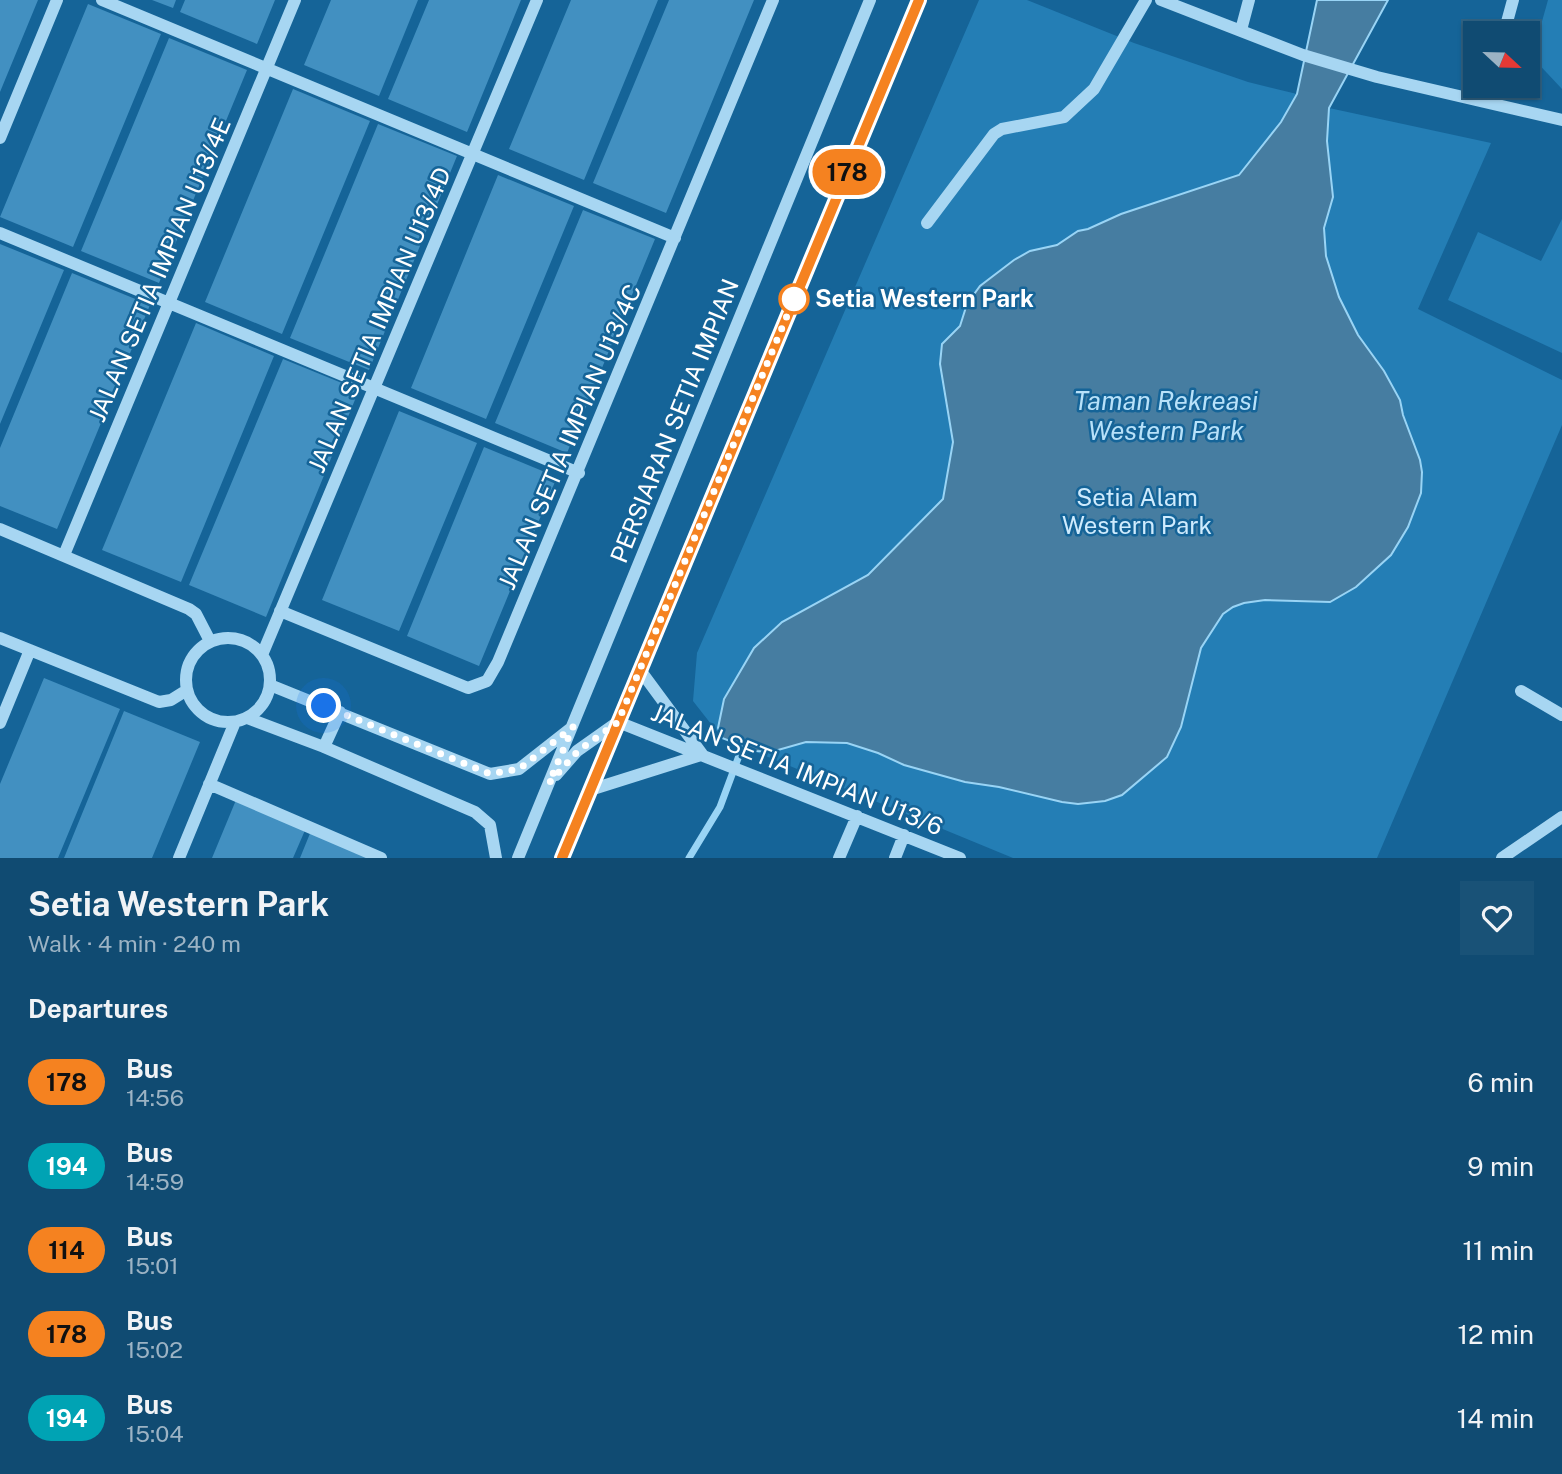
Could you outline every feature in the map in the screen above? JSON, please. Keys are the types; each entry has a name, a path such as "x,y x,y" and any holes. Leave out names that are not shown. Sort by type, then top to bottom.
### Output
{"street":[{"path":"0,138 5,110 57,0"},
{"path":"102,0 675,238"},
{"name":"JALAN SETIA IMPIAN U13/4E","path":"64,555 295,0"},
{"name":"JALAN SETIA IMPIAN U13/4D","path":"262,656 537,0"},
{"name":"JALAN SETIA IMPIAN U13/4C","path":"280,611 468,688 487,681 498,662 579,473 773,0"},
{"name":"PERSIARAN SETIA IMPIAN","path":"519,858 870,0"},
{"path":"562,858 919,0"},
{"path":"927,223 994,134 1065,117 1083,101 1094,89 1146,0"},
{"path":"1161,0 1303,55 1377,77 1562,120"},
{"path":"1241,30 1249,0"},
{"path":"1507,21 1513,0"},
{"path":"1485,102 1486,98"},
{"path":"0,233 579,473"},
{"path":"0,529 189,608 196,614 210,641"},
{"path":"0,638 159,702 171,700 187,690"},
{"path":"235,638 247,642 262,656 270,674 270,685 262,705 241,720 225,723 212,719 201,713 192,703 186,679 192,657 210,641 235,638"},
{"path":"0,723 30,650"},
{"path":"590,790 707,757 640,670"},
{"path":"270,685 490,774 519,769 573,727"},
{"path":"1521,691 1562,715"},
{"path":"324,747 340,712"},
{"path":"241,720 324,747 475,812 490,825 496,858"},
{"path":"179,858 209,784 241,720"},
{"path":"549,783 578,751 618,722"},
{"name":"JALAN SETIA IMPIAN U13/6","path":"618,722 960,858"},
{"path":"209,784 381,858"},
{"path":"839,858 857,816"},
{"path":"1502,858 1562,817"},
{"path":"895,858 904,835"}],"green space":[{"name":"Setia Alam Western Park","path":"979,0 1027,0 1134,43 1248,82 1297,94 1329,108 1491,143 1418,309 1562,380 1562,425 1377,858 1013,858 722,738 693,701 697,653"},
{"path":"1548,0 1562,0 1562,89 1540,66 1540,28"},
{"path":"1562,219 1562,353 1448,300 1478,232 1541,261"}],"water":[{"name":"Taman Rekreasi Western Park","path":"1317,0 1388,0 1329,108 1327,141 1333,197 1324,228 1326,256 1339,297 1358,335 1384,371 1400,400 1420,460 1421,493 1408,527 1391,555 1356,587 1330,602 1265,600 1244,603 1223,614 1201,648 1181,727 1167,757 1122,795 1105,801 1078,804 1062,802 965,782 904,765 847,743 806,742 771,752 756,751 722,738 718,728 724,699 754,648 782,622 868,575 943,499 953,442 940,364 942,344 960,326 967,304 980,286 1030,251 1057,245 1078,231 1121,214 1239,175 1281,122 1297,94"}],"building":[{"path":"0,0 38,0 0,92"},
{"path":"152,0 176,0 173,8"},
{"path":"185,0 275,0 257,44 180,12"},
{"path":"331,0 418,0 379,96 304,65"},
{"path":"429,0 521,0 467,132 388,99"},
{"path":"571,0 658,0 584,180 509,149"},
{"path":"669,0 754,0 666,213 593,183"},
{"path":"88,4 161,34 73,247 0,217"},
{"path":"169,38 247,70 159,283 81,251"},
{"path":"293,89 370,121 282,334 205,302"},
{"path":"378,124 457,156 369,370 290,338"},
{"path":"498,175 574,206 486,419 411,388"},
{"path":"583,210 655,239 567,453 495,423"},
{"path":"0,244 64,270 0,424"},
{"path":"72,273 150,305 57,529 0,506 0,448"},
{"path":"196,323 274,356 181,582 102,550"},
{"path":"283,359 359,390 266,617 189,585"},
{"path":"399,411 477,443 399,631 322,600"},
{"path":"484,447 557,477 479,666 407,636"},
{"path":"44,678 120,709 58,858 0,858 0,784"},
{"path":"124,711 200,742 152,858 64,858"},
{"path":"236,800 306,828 293,858 212,858"},
{"path":"311,831 376,858 300,858"}],"waterway":[{"path":"689,858 720,807 743,745"}],"bus line":[{"name":"178","path":"562,858 919,0"}],"place":[{"name":"Setia Western Park","path":"794,299"}],"route":[{"path":"324,706 490,774 519,769 573,727 549,783 578,751 618,722 794,299"}]}
